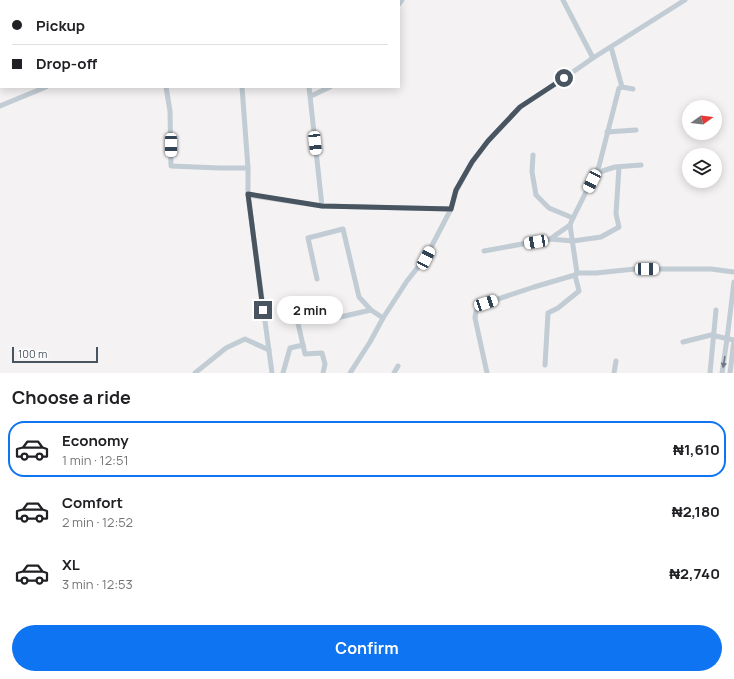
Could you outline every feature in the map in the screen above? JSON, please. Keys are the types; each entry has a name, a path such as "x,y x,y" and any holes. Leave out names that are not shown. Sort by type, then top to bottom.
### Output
{"street":[{"path":"563,0 593,58"},
{"path":"350,373 407,281 426,258 451,209 456,190 472,162 488,141 520,107 593,58 685,0"},
{"path":"611,47 622,87"},
{"path":"622,87 633,89"},
{"path":"545,365 548,313 558,308 579,291 570,226 599,166 619,88 622,87"},
{"path":"0,106 44,88"},
{"path":"166,88 170,111 171,166 248,168"},
{"path":"242,88 248,168 248,194 272,373"},
{"path":"309,88 322,206"},
{"path":"311,96 328,88"},
{"path":"608,132 636,130"},
{"path":"533,155 532,172 536,195 549,208 573,218"},
{"path":"596,173 615,167 641,165"},
{"path":"484,251 550,239 573,241 600,237 619,227 616,214 619,167"},
{"path":"248,194 322,206 451,209"},
{"path":"550,239 570,226"},
{"path":"317,279 308,238 343,229 359,297 371,310 383,318"},
{"path":"487,373 475,318 476,312 481,305 576,274 635,270 704,269 734,272"},
{"path":"722,373 734,282"},
{"path":"336,318 371,310"},
{"path":"710,373 716,310"},
{"path":"297,319 305,354 322,353 325,364 323,373"},
{"path":"683,342 710,335 734,337"},
{"path":"727,337 734,340 730,373"},
{"path":"195,373 226,348 245,339 269,350"},
{"path":"283,373 290,348 303,345"},
{"path":"614,373 616,361"},
{"path":"394,373 398,366 400,373"}],"route":[{"path":"263,310 248,194 322,206 451,209 456,190 472,162 488,141 520,107 564,78"}]}
